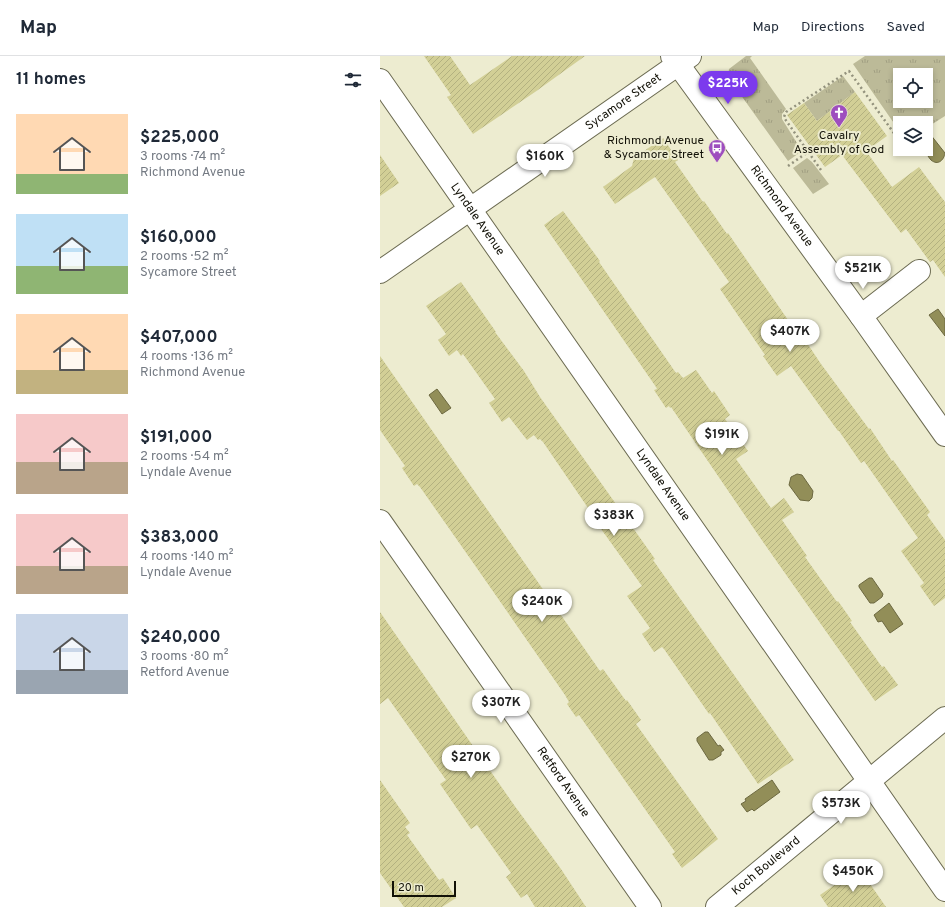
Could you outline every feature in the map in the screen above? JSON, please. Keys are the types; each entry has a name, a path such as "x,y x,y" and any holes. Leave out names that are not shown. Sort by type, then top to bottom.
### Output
{"street":[{"name":"Sycamore Street","path":"380,272 680,59"},
{"name":"Richmond Avenue","path":"680,59 945,435"},
{"name":"Lyndale Avenue","path":"380,80 945,890"},
{"path":"861,316 919,271"},
{"name":"Retford Avenue","path":"380,521 650,907"},
{"name":"Koch Boulevard","path":"717,907 945,718"}],"path":[{"path":"821,170 785,119 785,115 786,112 849,71 893,132"},
{"path":"788,166 808,152"}],"green space":[{"path":"746,56 752,56 750,58 786,109 782,114 782,119 802,151 788,161 728,77 729,69"},
{"path":"865,56 945,56 945,116 933,124 933,116 893,116 893,122 853,64"},
{"path":"843,76 855,92 817,121 804,103"},
{"path":"807,158 812,162 829,184 813,194 793,168"}],"shaded area":[{"path":"933,138 945,153 942,160 938,162 931,160 928,156 933,156"},
{"path":"938,309 945,319 945,336 929,315"},
{"path":"437,389 451,408 442,414 429,395"},
{"path":"797,474 802,475 813,491 812,498 809,501 800,500 789,485 791,477"},
{"path":"869,578 872,578 883,594 882,597 874,603 870,603 859,587 859,585"},
{"path":"889,603 903,624 890,633 882,621 878,622 874,615"},
{"path":"705,732 708,732 718,746 720,745 724,750 721,752 721,755 713,760 709,760 697,741 697,738"},
{"path":"772,780 780,792 754,811 752,809 747,812 741,804 746,801 745,799"}],"building":[{"path":"424,56 450,56 470,85 512,56 585,56 473,134 447,97 451,95"},
{"path":"855,92 887,136 866,151 892,187 919,167 945,202 945,277 933,260 930,262 906,229 901,233 842,155 825,167 787,115 804,103 817,121"},
{"path":"663,138 678,160 675,162 703,202 704,201 727,234 728,233 797,333 799,331 821,364 869,429 870,428 892,461 893,460 930,512 927,515 945,540 945,598 934,606 920,586 924,583 901,551 918,538 864,461 861,463 791,366 777,376 763,356 765,355 720,289 729,282 655,177 615,204 603,187 632,166 634,158"},
{"path":"380,155 399,183 380,196"},
{"path":"563,211 600,261 599,262 676,373 678,372 683,378 696,370 712,393 714,391 730,415 725,419 748,451 736,459 771,508 784,498 794,512 782,520 807,556 805,557 852,621 850,622 882,667 884,666 898,685 875,701 761,539 671,407 670,408 669,406 666,408 654,390 657,389 656,387 544,225"},
{"path":"461,282 524,371 540,397 655,559 653,560 794,760 758,784 664,649 662,647 654,652 642,634 650,628 627,596 642,586 596,522 597,521 543,442 540,439 538,440 534,435 527,440 509,417 502,422 489,403 495,399 463,354 461,356 457,350 449,356 438,340 446,334 426,306"},
{"path":"380,356 600,671 603,669 641,720 636,724 718,839 682,868 672,854 675,852 579,715 576,717 567,704 569,702 565,695 474,564 420,487 417,484 414,486 402,468 405,466 380,430"},
{"path":"380,612 514,805 561,869 586,907 535,907 527,894 521,898 506,877 511,873 477,825 471,829 440,784 446,780 388,698 380,704"},
{"path":"380,780 410,823 405,827 410,833 407,835 439,880 443,878 456,898 442,907 404,907 380,873"},
{"path":"859,868 886,907 828,907 820,895"}],"place":[{"name":"Cavalry Assembly of God","path":"839,128"},
{"name":"Richmond Avenue & Sycamore Street","path":"717,163"}]}
